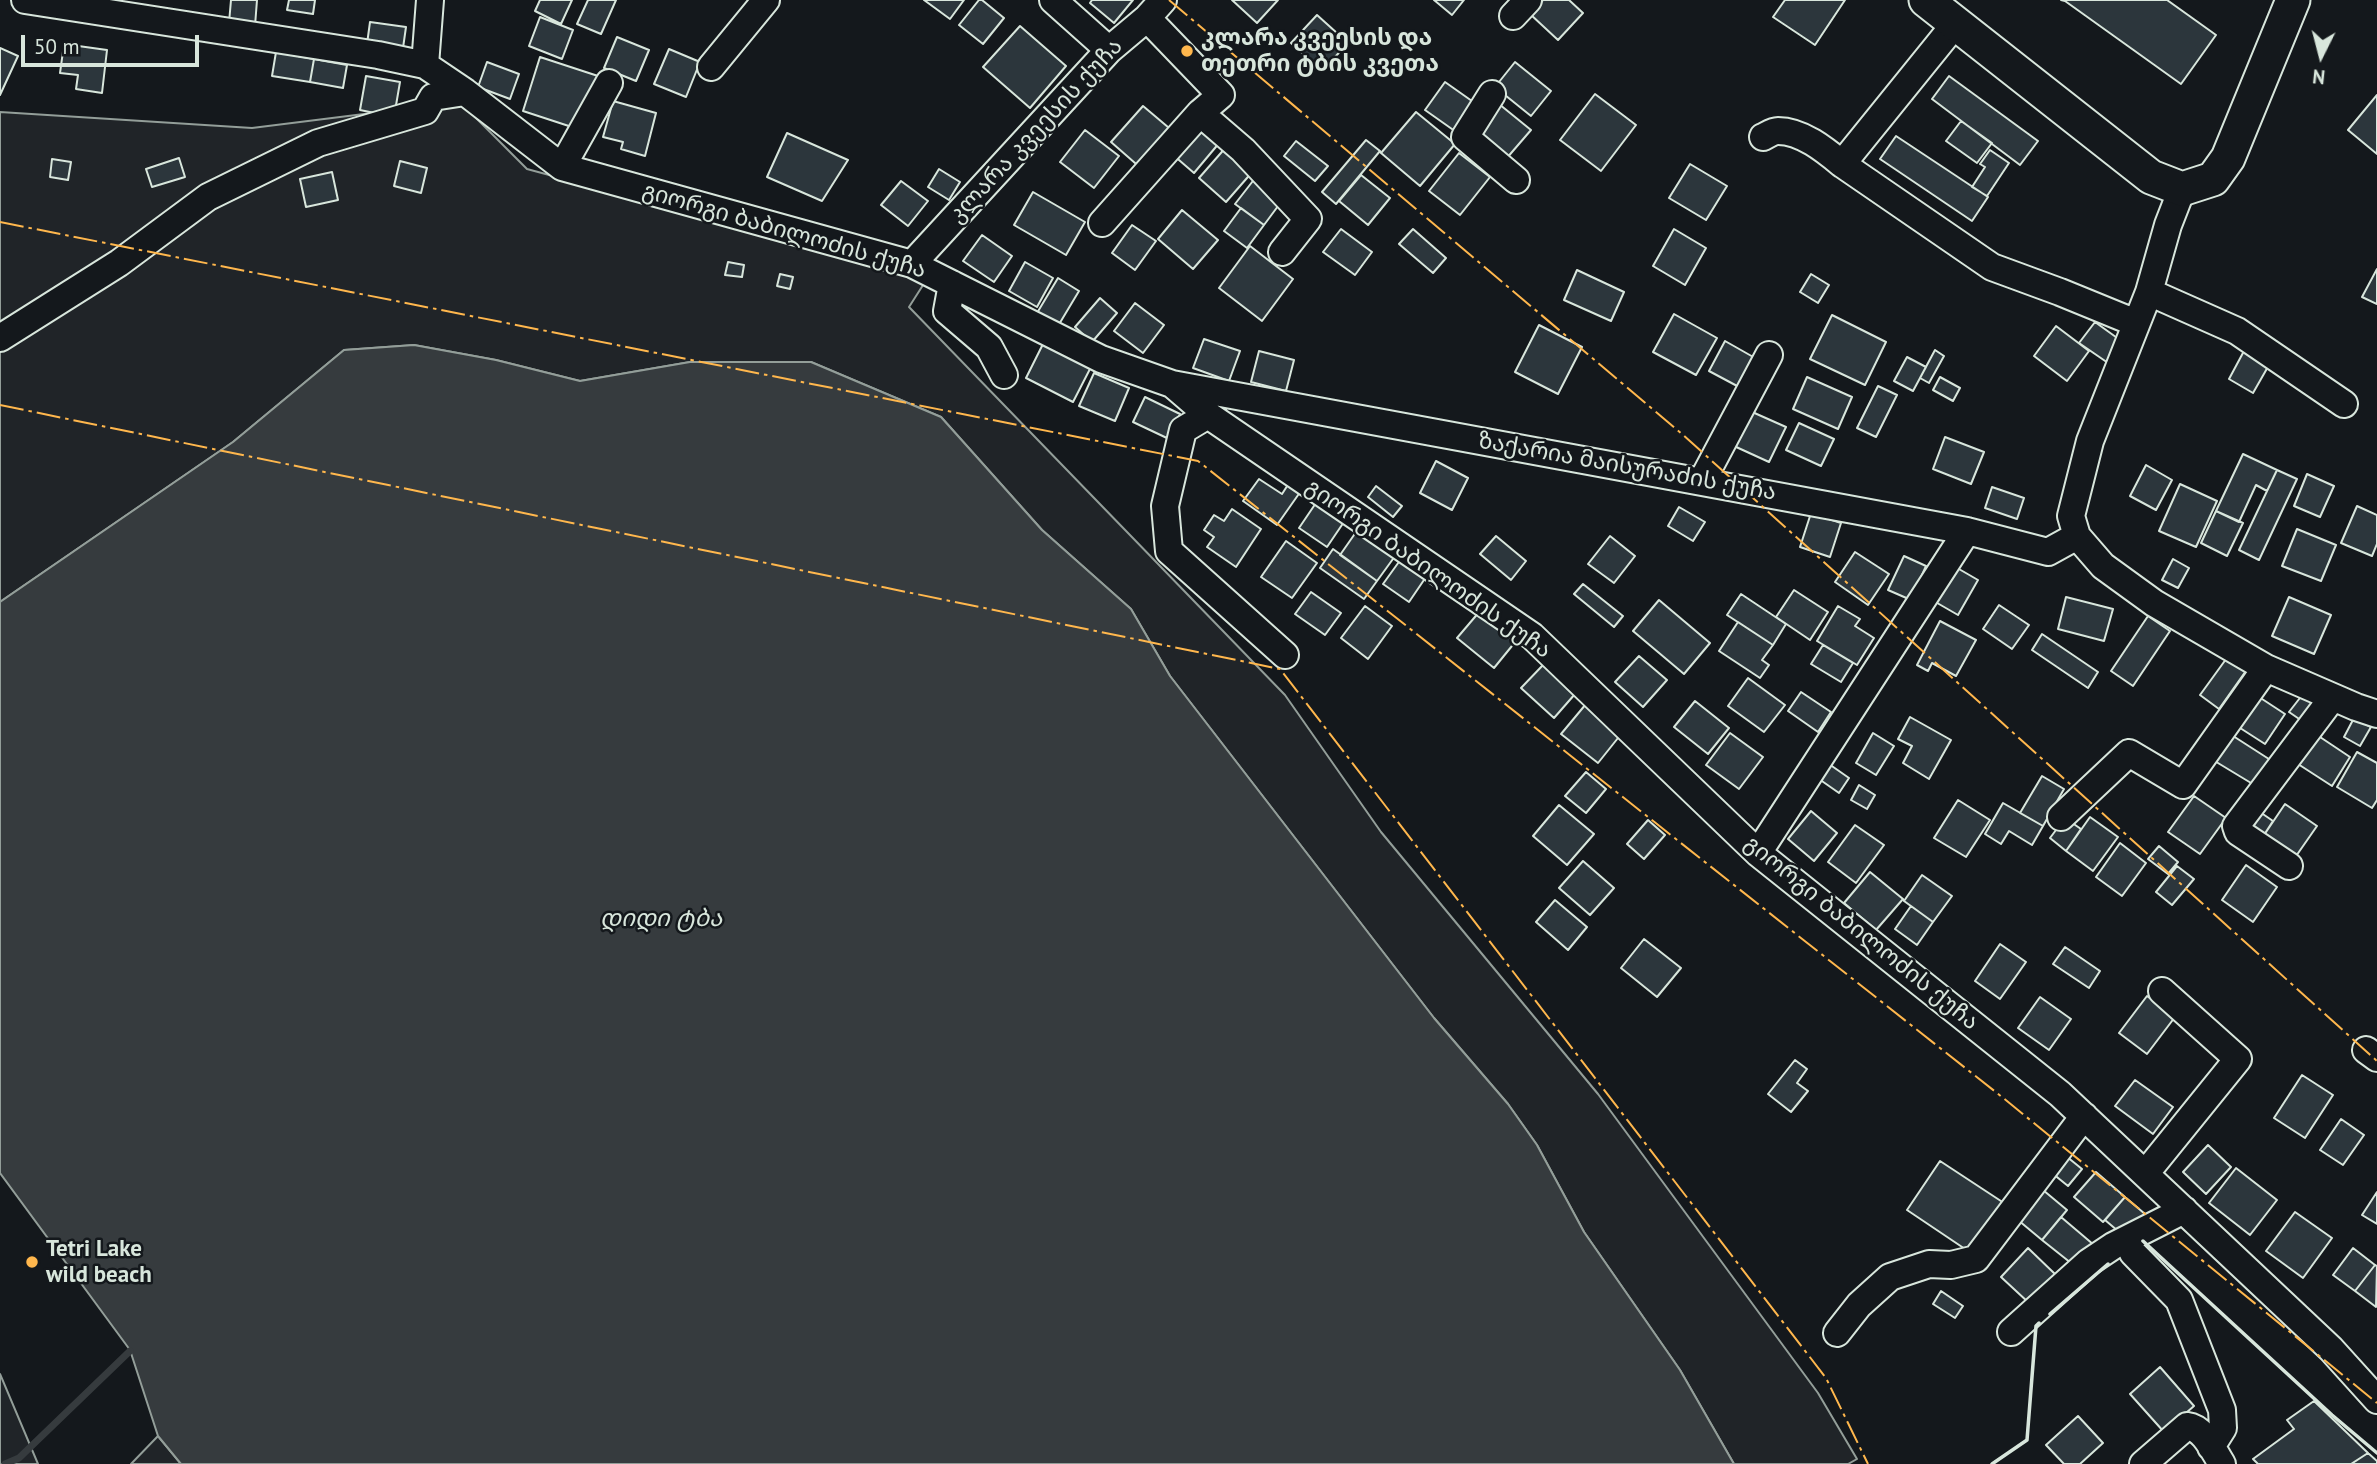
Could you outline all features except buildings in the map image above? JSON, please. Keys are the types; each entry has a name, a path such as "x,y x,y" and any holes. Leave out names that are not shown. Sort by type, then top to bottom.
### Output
{"main road":[{"path":"1926,0 2151,177 2182,189 2213,179 2228,158 2292,0"}],"street":[{"path":"24,0 378,55 425,65 430,0"},
{"path":"711,67 766,0"},
{"path":"1053,0 1109,50"},
{"path":"1102,223 1200,113 1221,95 1155,9"},
{"name":"კლარა კვეესის ქუჩა","path":"912,264 1109,50 1155,9"},
{"path":"1842,164 1956,23"},
{"name":"გიორგი ბაბილოძის ქუჩა","path":"425,65 465,92 562,167 912,264 1101,359 1172,384 1208,415 1532,636 1758,853 2060,1094 2331,1349 2377,1400"},
{"path":"562,167 609,83"},
{"path":"0,338 119,263 208,197 318,143 425,111 433,97 465,92"},
{"path":"1492,94 1465,137 1516,180"},
{"path":"1200,113 1244,150 1308,219 1282,252"},
{"path":"1763,137 1776,131 1820,146 1992,267 2136,323"},
{"path":"2182,189 2168,225 2149,292 2090,441 2071,516 2077,536 2103,566 2154,603 2266,668 2377,714"},
{"path":"952,284 947,311 989,347 1004,375"},
{"path":"2149,292 2237,331 2344,404"},
{"path":"1702,481 1769,355"},
{"name":"ზაქარია მაისურაძის ქუჩა","path":"1172,384 1967,531 2048,552 2077,536"},
{"path":"1208,415 1183,430 1165,506 1169,551 1285,655"},
{"path":"1758,853 1967,531"},
{"path":"2061,817 2129,753 2183,785 2266,668"},
{"path":"2289,866 2238,832 2236,826 2333,697"},
{"path":"2145,1174 2238,1059 2162,991"},
{"path":"1837,1333 1859,1306 1891,1277 1929,1264 1951,1265 1976,1259 2084,1116"},
{"path":"2011,1332 2089,1262 2113,1246 2184,1210"},
{"path":"2133,1253 2179,1300 2222,1410 2222,1428 2216,1455"},
{"path":"2143,1464 2187,1426 2195,1427 2216,1455"}],"shaded area":[{"path":"460,102 527,169 878,264 925,282 909,307 1285,695 1381,832 1598,1094 1818,1393 1857,1459 1848,1464 1734,1464 1680,1370 1584,1232 1537,1145 1508,1104 1434,1018 1170,676 1131,609 1042,530 941,417 811,362 690,362 580,381 496,360 414,345 344,350 233,442 0,602 0,112 252,128"},
{"path":"0,1374 38,1464 0,1464"},
{"path":"158,1436 181,1464 131,1464"}],"water":[{"name":"დიდი ტბა","path":"414,345 496,360 580,381 690,362 811,362 941,417 1042,530 1131,609 1170,676 1434,1018 1508,1104 1537,1145 1584,1232 1680,1370 1734,1464 181,1464 158,1436 130,1350 0,1173 0,602 233,442 344,350"}],"waterway":[{"path":"5,1464 19,1458 130,1351"}],"wall":[{"path":"2143,1241 2377,1453"},
{"path":"2050,1314 2108,1264"},
{"path":"1992,1464 2027,1440 2036,1326 2039,1323"}],"power":[{"path":"1169,0 1682,434 2377,1061"},
{"path":"0,222 1198,461 2002,1097 2377,1403"},
{"path":"0,405 1280,669 1826,1378 1868,1464"}],"place":[{"name":"კლარა კვეესის და თეთრი ტბის კვეთა","path":"1187,51"},
{"name":"Tetri Lake wild beach","path":"32,1262"}]}
